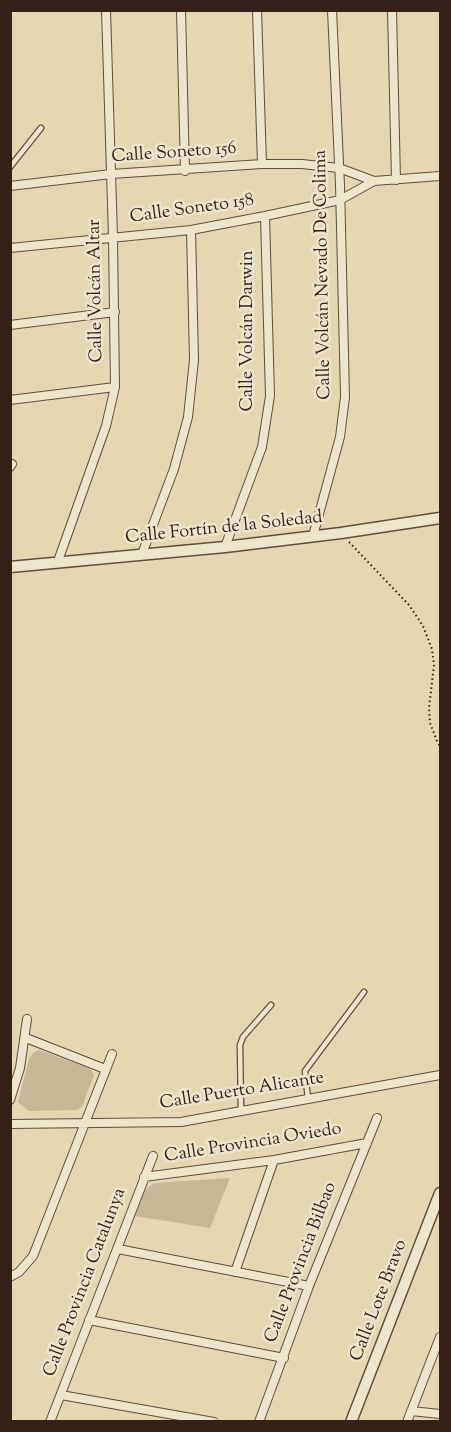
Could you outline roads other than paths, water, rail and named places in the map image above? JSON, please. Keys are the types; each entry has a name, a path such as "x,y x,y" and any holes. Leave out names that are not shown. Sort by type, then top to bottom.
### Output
{"street":[{"name":"Calle Volcán Altar","path":"58,561 106,426 115,387 106,10"},
{"path":"181,10 185,171"},
{"path":"257,10 262,164"},
{"name":"Calle Volcán Nevado De Colima","path":"314,536 340,437 345,397 346,357 332,10"},
{"path":"392,10 396,180"},
{"name":"Calle Soneto 156","path":"10,186 111,174 185,171 262,164 302,164 339,168 374,181"},
{"path":"374,181 441,176"},
{"name":"Calle Soneto 158","path":"10,248 190,230 306,209 340,200 374,181"},
{"name":"Calle Volcán Darwin","path":"225,547 262,447 270,396 265,216"},
{"path":"142,554 174,469 188,417 194,360 190,230"},
{"path":"10,325 115,312"},
{"path":"10,400 115,387"},
{"name":"Calle Fortín de la Soledad","path":"10,567 225,547 441,518"},
{"path":"10,1100 19,1075 27,1019"},
{"path":"26,1038 105,1069"},
{"path":"10,1276 19,1272 33,1256 112,1054"},
{"name":"Calle Puerto Alicante","path":"10,1124 181,1122 441,1075"},
{"name":"Calle Provincia Bilbao","path":"259,1422 309,1286 377,1118"},
{"name":"Calle Provincia Oviedo","path":"144,1177 274,1160 367,1143"},
{"name":"Calle Provincia Catalunya","path":"50,1422 153,1156"},
{"path":"235,1272 274,1160"},
{"name":"Calle Lote Bravo","path":"351,1422 441,1193"},
{"path":"118,1249 309,1286"},
{"path":"89,1320 284,1358"},
{"path":"407,1422 440,1337"},
{"path":"61,1395 214,1422"},
{"path":"411,1411 441,1414"}],"lane":[{"path":"10,167 41,128"},
{"path":"308,1099 305,1071 364,992"},
{"path":"242,1112 240,1045 247,1031 271,1005"}]}
